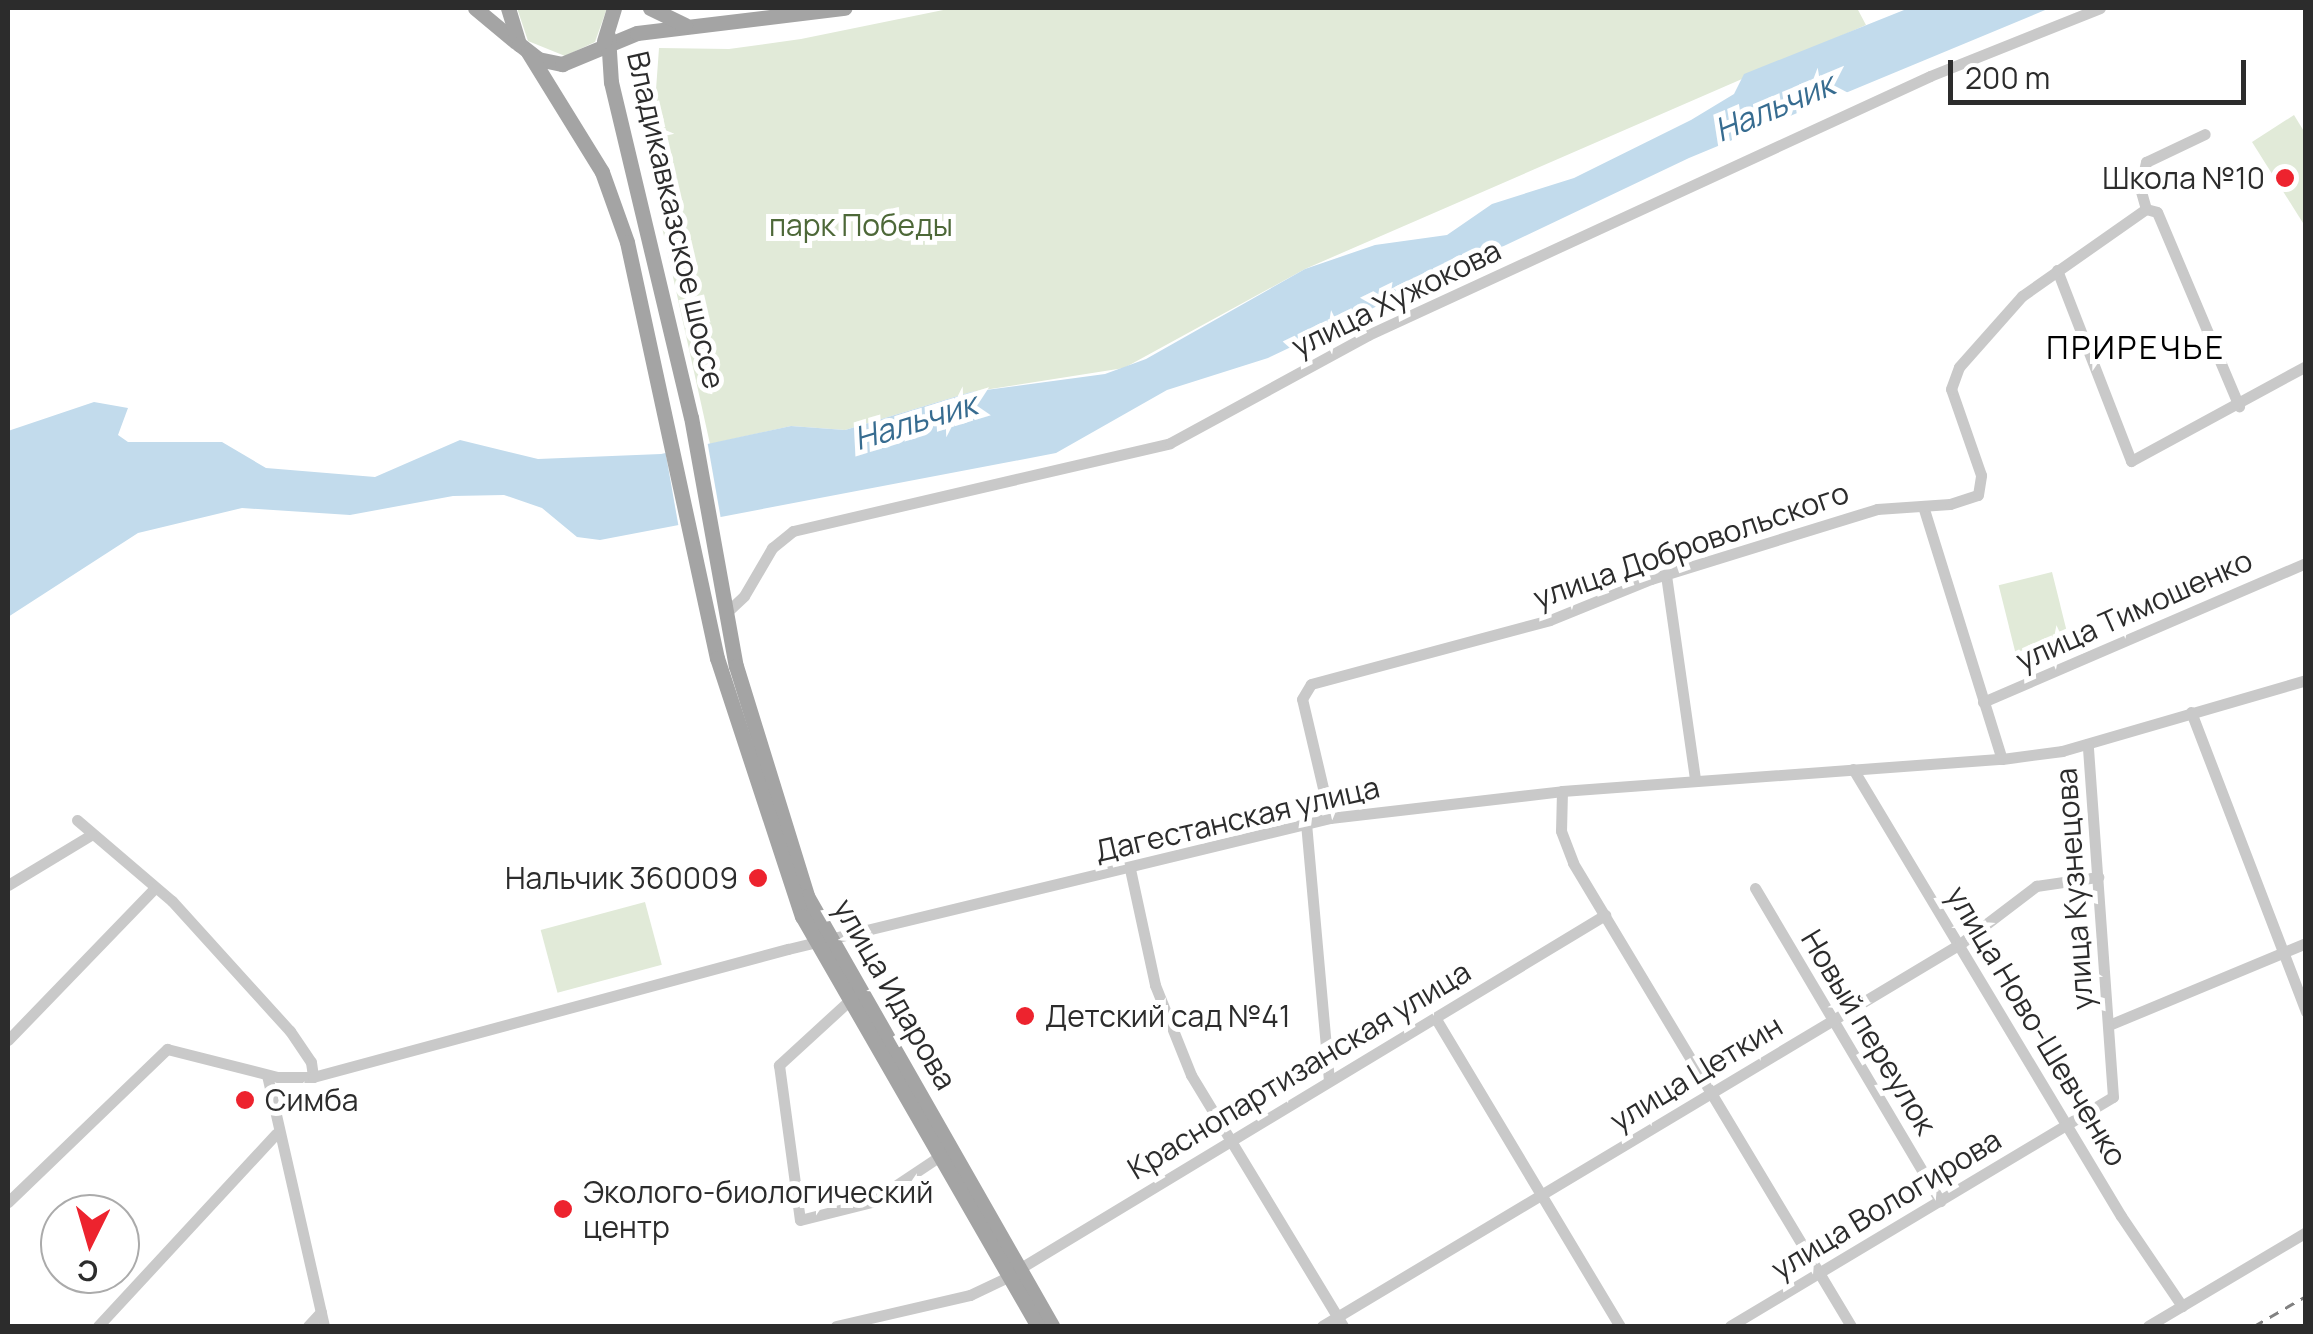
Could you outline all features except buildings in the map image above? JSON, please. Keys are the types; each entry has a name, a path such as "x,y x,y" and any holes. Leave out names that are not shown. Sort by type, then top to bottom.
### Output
{"main road":[{"name":"Владикавказское шоссе","path":"476,8 524,48 610,192 670,420 693,557"},
{"path":"508,8 524,48 562,64 604,44 685,25 746,24 845,8"},
{"name":"Владикавказское шоссе","path":"614,8 604,44 691,416 715,552"},
{"path":"650,8 685,25"},
{"name":"улица Идарова","path":"715,552 753,732 822,942 1014,1272 1038,1326"},
{"name":"улица Идарова","path":"693,557 727,695 822,942 942,1154 1052,1326"}],"street":[{"name":"улица Хужокова","path":"727,612 772,548 793,531 1170,443 1368,335 1930,76 2100,8"},
{"path":"2205,134 2146,162 2140,188 2146,208 2157,212 2239,406"},
{"name":"улица Добровольского","path":"1330,818 1302,689 1550,620 1666,575 1876,509 1968,501 1980,491 1952,382 2000,318 2056,270 2146,208"},
{"path":"2056,270 2131,461 2239,406 2306,366"},
{"path":"1922,506 2002,760"},
{"name":"улица Тимошенко","path":"1983,702 2306,563"},
{"path":"1666,575 1695,780"},
{"name":"Дагестанская улица","path":"8,1202 159,1052 187,1050 267,1075 312,1078 822,942 1330,818 1562,791 2002,760 2088,744 2306,680"},
{"path":"2191,712 2306,1012"},
{"name":"улица Кузнецова","path":"2068,1124 2113,1097 2088,744"},
{"name":"улица Ново-Шевченко","path":"1853,769 2182,1306"},
{"path":"1562,791 1565,847 1850,1326"},
{"path":"77,820 155,888 290,1031 311,1062 312,1078"},
{"path":"1306,824 1329,1079"},
{"path":"8,885 91,835"},
{"path":"1130,869 1154,985 1191,1074 1340,1322"},
{"name":"улица Цеткин","path":"1322,1326 1340,1322 1543,1194 1960,944 2036,886 2098,877"},
{"path":"8,1040 155,888"},
{"name":"Новый переулок","path":"1755,888 1940,1201"},
{"name":"Краснопартизанская улица","path":"836,1326 970,1295 1014,1272 1605,915"},
{"path":"2109,1025 2306,942"},
{"path":"851,999 779,1065 800,1220 872,1202 942,1154"},
{"path":"1436,1019 1620,1326"},
{"path":"267,1075 276,1134 324,1326"},
{"name":"улица Вологирова","path":"1730,1326 2068,1124"},
{"path":"98,1326 276,1134"},
{"path":"2148,1326 2306,1232"},
{"path":"308,1326 321,1312"}],"green space":[{"path":"517,8 607,8 595,42 565,56 528,41"},
{"name":"парк Победы","path":"953,8 1857,8 1866,25 1305,269 1124,368 971,392 845,430 791,426 710,444 650,173 659,48 729,49 801,39"},
{"path":"2294,115 2305,133 2303,223 2252,142"},
{"path":"2052,572 2069,639 2015,652 1999,585"},
{"path":"645,902 662,965 558,993 541,930"}],"water":[{"name":"Нальчик","path":"1909,8 2050,8 1689,158 1268,358 1167,390 1056,453 600,540 577,537 542,508 504,495 453,496 350,515 242,508 138,533 8,617 8,431 94,402 128,408 118,435 128,442 222,442 266,468 375,477 460,440 538,459 661,454 791,426 845,430 971,392 1105,374 1146,359 1305,269 1375,245 1447,235 1492,204 1574,178 1691,120 1734,94 1744,74"}],"pier":[{"path":"707,440 721,522 679,529 665,447"}],"railway":[{"path":"2254,1326 2306,1296"}],"place":[{"name":"Школа №10","path":"2285,178"},
{"name":"Нальчик 360009","path":"758,878"},
{"name":"Детский сад №41","path":"1025,1016"},
{"name":"Симба","path":"245,1100"},
{"name":"Эколого-биологический центр","path":"563,1209"}],"district":[{"name":"ПРИРЕЧЬЕ","path":"2136,347"}]}
